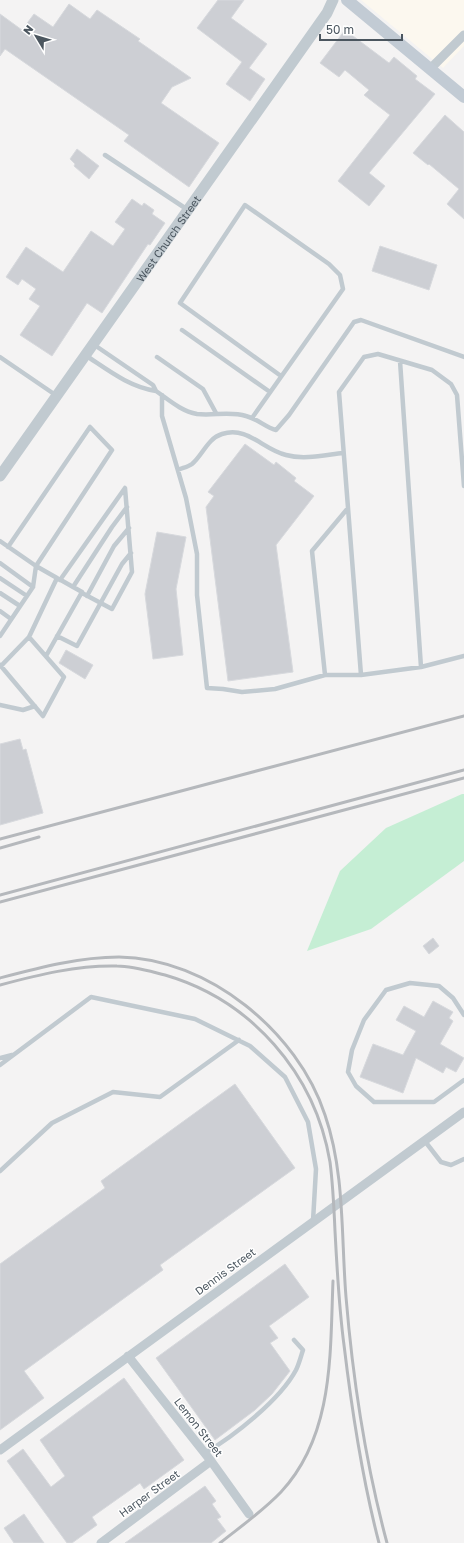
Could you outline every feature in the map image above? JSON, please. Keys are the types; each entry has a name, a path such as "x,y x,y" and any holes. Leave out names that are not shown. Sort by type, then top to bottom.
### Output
{"main road":[{"path":"347,0 464,97"}],"street":[{"name":"West Church Street","path":"1,473 327,13 333,0"},
{"path":"430,69 464,35"},
{"name":"Dennis Street","path":"0,1450 464,1112"},
{"name":"Lemon Street","path":"128,1356 205,1453 249,1514"},
{"name":"Harper Street","path":"101,1543 211,1461"}],"lane":[{"path":"105,155 188,210"},
{"path":"252,418 343,289 340,275 329,264 245,205 180,303 281,376"},
{"path":"86,355 125,381 147,390 156,391 183,410 197,414 229,413 252,418 261,422 268,428 276,430 300,399 354,322 361,320 464,357"},
{"path":"182,330 270,392"},
{"path":"93,344 153,385 156,391"},
{"path":"361,675 343,453 340,392 364,357 378,354 432,370 451,384 457,394 464,486"},
{"path":"0,357 56,396"},
{"path":"157,357 204,389 216,414"},
{"path":"400,361 421,668"},
{"path":"162,395 162,416 186,498 197,554 197,596 207,688 242,692 275,689 325,675 361,675 421,668 464,656"},
{"path":"0,636 2,629 11,619 33,587 36,566 112,450 90,427 8,547"},
{"path":"178,470 191,464 206,447 220,435 232,432 243,433 276,453 298,458 343,453"},
{"path":"0,541 36,566 59,579 73,587 87,596 112,609 132,572 126,488 59,579 29,636 1,666 44,716 64,677 29,636"},
{"path":"73,587 112,527 127,507"},
{"path":"325,675 312,551 348,508"},
{"path":"87,596 114,546 129,528"},
{"path":"57,636 77,646 122,564 131,553"},
{"path":"0,563 33,587"},
{"path":"0,578 27,596"},
{"path":"0,593 20,606"},
{"path":"46,656 82,593"},
{"path":"0,611 11,619"},
{"path":"0,705 23,710 35,706"},
{"path":"464,1015 453,998 438,986 410,983 386,990 364,1020 352,1050 348,1072 356,1086 374,1102 434,1102 464,1080"},
{"path":"0,1065 91,997 195,1019 239,1040 250,1046 285,1076 308,1122 316,1169 313,1221"},
{"path":"0,1171 52,1123 113,1092 160,1097 239,1040"},
{"path":"0,1058 14,1055"},
{"path":"424,1140 441,1162 451,1165 464,1159"},
{"path":"205,1453 225,1441 269,1404 284,1388 297,1369 303,1350 294,1340"}],"shaded area":[{"path":"361,0 464,0 464,46 443,68"}],"green space":[{"path":"464,794 464,861 371,929 307,951 340,871 386,828"}],"building":[{"path":"218,0 244,0 231,18 267,44 249,68 265,79 250,101 226,84 242,62 197,28"},
{"path":"69,4 90,19 97,10 140,39 138,41 191,78 172,87 161,103 219,143 189,187 124,141 129,135 5,49 0,56 0,14 22,30 34,14 53,27"},
{"path":"345,30 389,63 394,57 417,76 415,79 435,94 369,173 385,186 369,206 338,181 390,115 364,95 369,90 345,70 339,77 320,63"},
{"path":"445,115 464,132 464,219 447,204 459,189 413,153"},
{"path":"77,149 99,166 89,179 74,166 75,164 70,159"},
{"path":"132,199 142,206 144,203 154,210 152,214 165,223 150,245 148,244 102,313 87,303 52,356 20,335 40,306 29,299 36,289 22,279 18,285 6,277 26,247 63,272 91,231 113,246 125,229 115,222"},
{"path":"380,246 437,265 429,290 372,271"},
{"path":"245,444 274,465 276,462 296,478 294,481 314,496 276,545 293,672 228,681 206,507 214,496 208,492"},
{"path":"157,532 186,537 176,589 183,655 153,659 145,594"},
{"path":"66,650 93,665 85,679 59,663"},
{"path":"20,739 23,750 26,749 43,813 0,825 0,744"},
{"path":"433,938 439,946 429,954 423,946"},
{"path":"433,1001 453,1012 449,1018 453,1021 440,1044 464,1058 456,1072 446,1067 443,1073 416,1058 403,1093 360,1077 373,1044 403,1055 416,1031 396,1020 404,1006 424,1017"},
{"path":"235,1084 295,1168 160,1265 163,1270 24,1371 44,1398 0,1430 0,1264 105,1188 101,1181"},
{"path":"285,1264 309,1297 269,1326 278,1338 270,1343 290,1371 272,1394 255,1410 215,1440 156,1358"},
{"path":"124,1378 184,1460 144,1489 140,1483 92,1517 97,1525 72,1543 67,1543 7,1461 23,1449 51,1487 65,1476 40,1440"},
{"path":"205,1486 216,1501 212,1504 221,1517 217,1519 226,1531 211,1543 125,1543"},
{"path":"24,1514 44,1543 14,1543 4,1528"}],"railway":[{"path":"0,839 464,716"},
{"path":"0,895 464,770"},
{"path":"0,902 464,778"},
{"path":"0,848 39,837"},
{"path":"0,978 44,967 104,957 119,957 152,961 185,970 216,986 245,1005 271,1029 294,1055 312,1084 325,1115 336,1159 341,1205 344,1274 356,1390 372,1482 387,1543"},
{"path":"0,985 58,971 102,966 129,967 165,975 196,987 225,1002 251,1022 274,1044 294,1070 310,1099 322,1129 330,1162 339,1303 347,1370 363,1469 379,1543"},
{"path":"220,1543 259,1512 281,1492 298,1470 311,1445 320,1419 326,1392 331,1337 333,1281"}]}
